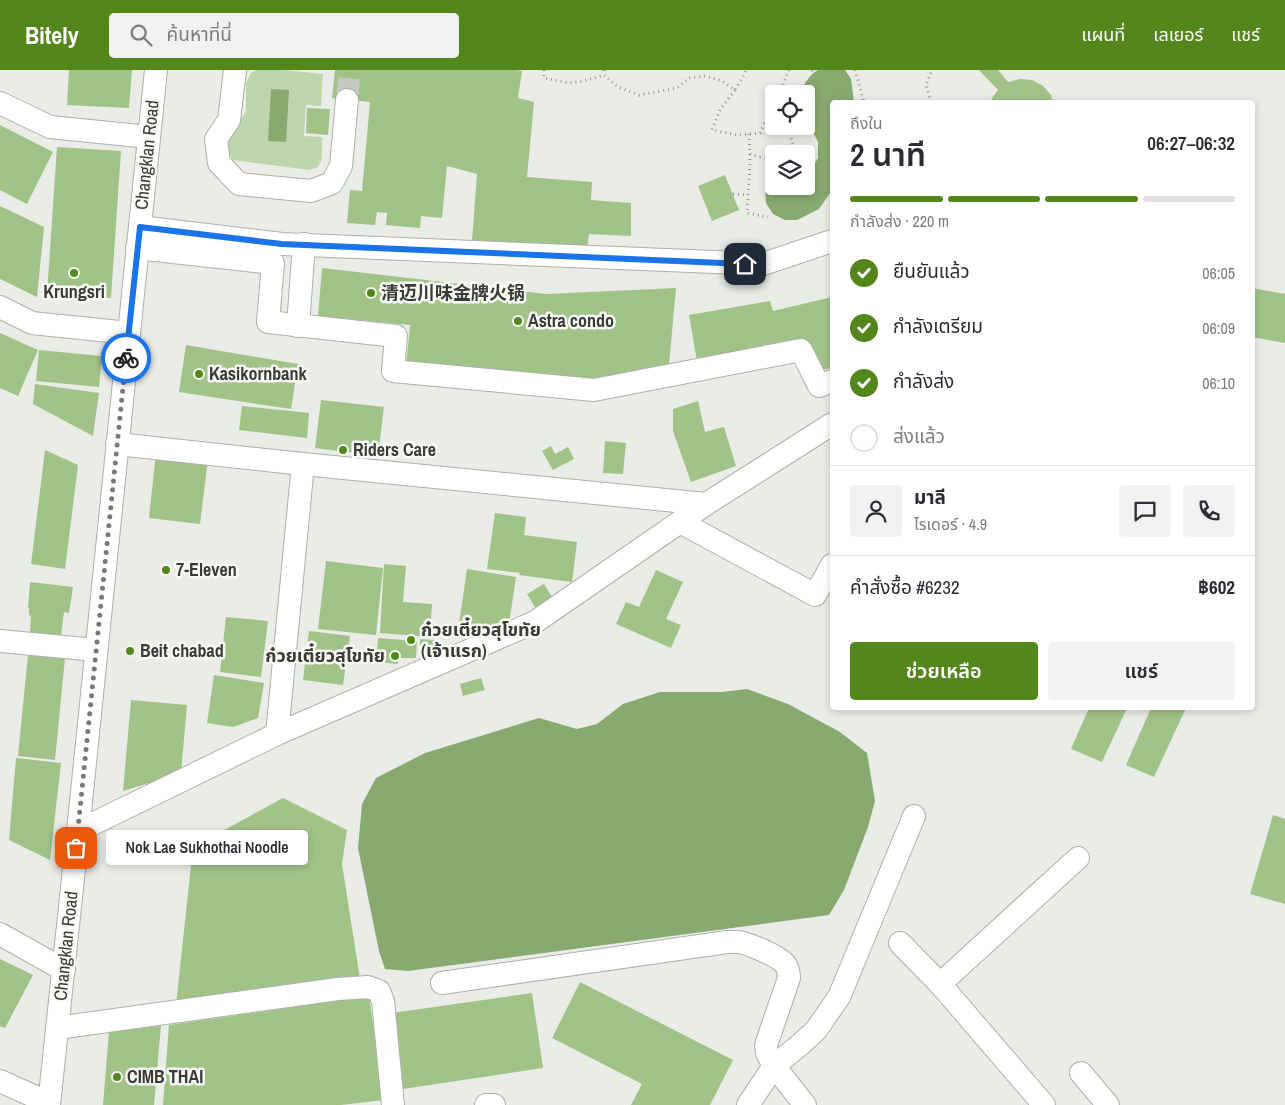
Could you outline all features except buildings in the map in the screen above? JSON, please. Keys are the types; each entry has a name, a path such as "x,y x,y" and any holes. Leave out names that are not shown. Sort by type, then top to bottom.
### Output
{"street":[{"name":"Changklan Road","path":"49,1104 156,70"},
{"path":"235,70 229,120 216,139 219,163 239,184 311,191 332,183 342,166 347,100"},
{"path":"0,103 50,127 149,137"},
{"path":"139,237 762,264 830,242"},
{"path":"139,237 273,263 268,322 396,336 393,372 594,390 802,350 819,386 830,382"},
{"path":"298,326 304,244"},
{"path":"0,307 32,323 129,333"},
{"path":"78,830 277,734 535,622 706,504 830,425"},
{"path":"117,444 706,504"},
{"path":"277,734 303,464"},
{"path":"680,522 815,595 830,569"},
{"path":"0,640 96,650"},
{"path":"748,1105 774,1066 802,1044 816,1030 839,997 914,816"},
{"path":"940,984 1078,858"},
{"path":"0,934 64,970"},
{"path":"442,983 727,942 739,942 780,959 789,971 789,978 766,1045 767,1053 774,1066 805,1105"},
{"path":"900,943 940,984 1044,1105"},
{"path":"58,1028 338,989 368,987 379,991 383,1001 393,1105"},
{"path":"1081,1073 1108,1105"},
{"path":"0,1080 49,1104"},
{"path":"486,1105 494,1105"}],"path":[{"path":"544,70 544,78 569,83 604,75"},
{"path":"604,70 604,75"},
{"path":"746,70 736,90 720,110 712,130 737,135 760,133 765,123"},
{"path":"783,85 789,70"},
{"path":"855,70 863,100"},
{"path":"930,100 926,85 932,70"},
{"path":"604,75 618,86 639,95 678,88 689,78 706,76 722,81 736,90"},
{"path":"749,134 750,154 747,213 768,218"},
{"path":"750,154 765,157"},
{"path":"733,194 748,195"}],"shaded area":[{"path":"256,70 283,70 323,74 321,106 306,105 304,136 322,137 322,159 318,167 309,170 233,160 227,149 228,135 246,112 246,83 251,73"},
{"path":"818,70 845,70 851,79 854,100 830,100 830,193 819,209 797,220 785,220 773,214 766,203 765,195 815,195 815,163 818,158 818,142 814,135 815,85 804,85"},
{"path":"271,89 289,90 286,142 268,141"},
{"path":"747,689 788,704 840,732 867,753 875,801 868,827 844,890 829,915 408,971 385,969 379,951 358,848 362,804 376,778 425,753 539,718 577,729 597,724 623,704 660,692 722,692"}],"tunnel":[{"path":"347,100 350,70"}],"way so far":[{"path":"76,848 126,358"}],"place":[{"name":"Krungsri","path":"74,273"},
{"name":"清迈川味金牌火锅","path":"371,293"},
{"name":"Astra condo","path":"518,321"},
{"name":"Kasikornbank","path":"199,374"},
{"name":"Riders Care","path":"343,450"},
{"name":"7-Eleven","path":"166,570"},
{"name":"ก๋วยเตี๋ยวสุโขทัย (เจ้าแรก)","path":"411,640"},
{"name":"Beit chabad","path":"130,651"},
{"name":"ก๋วยเตี๋ยวสุโขทัย","path":"395,656"},
{"name":"Nok Lae Sukhothai Noodle","path":"76,848"},
{"name":"CIMB THAI","path":"117,1077"}],"route":[{"path":"126,358 140,227 282,244 745,264"}]}
